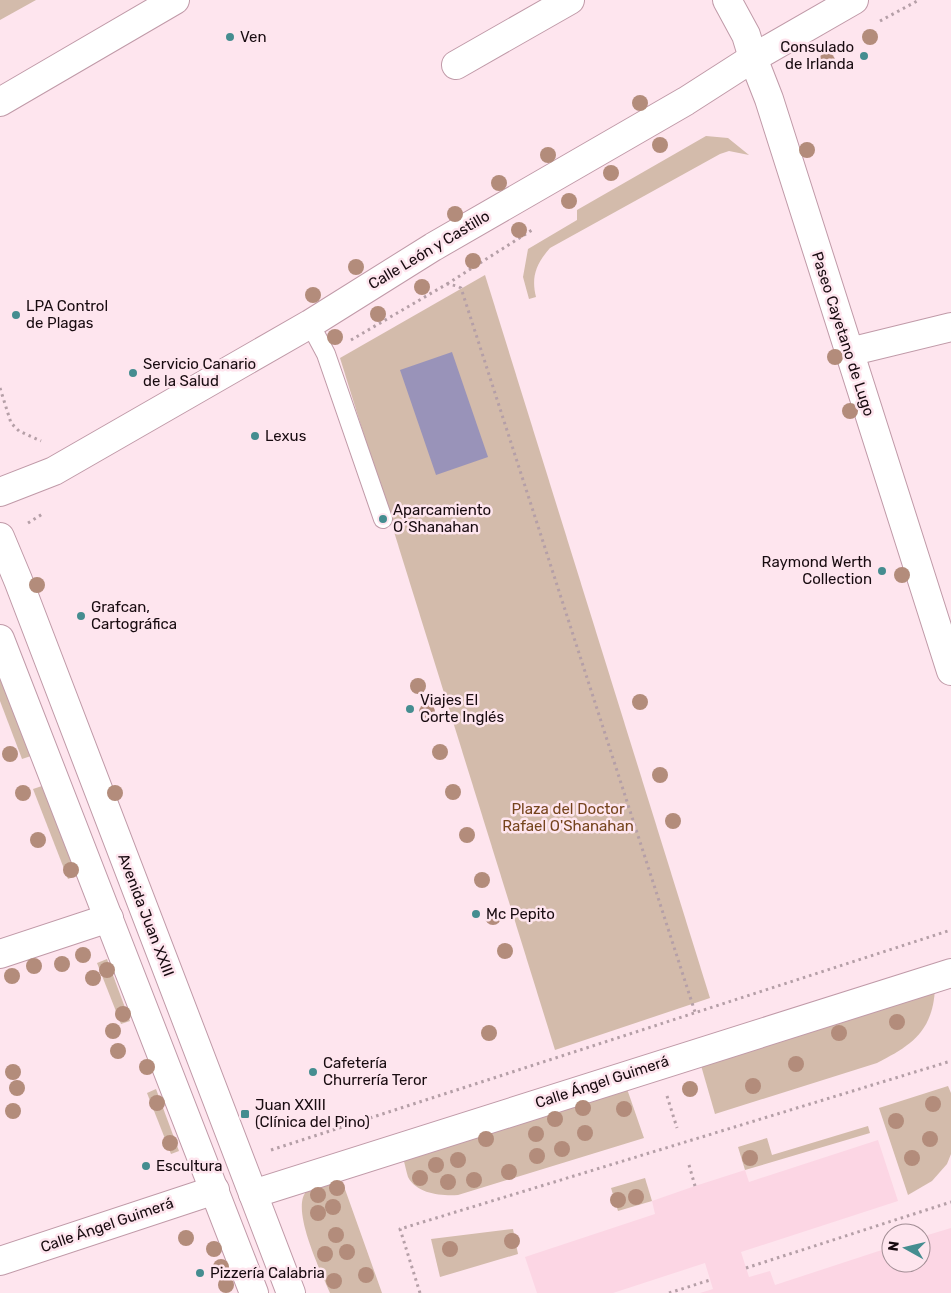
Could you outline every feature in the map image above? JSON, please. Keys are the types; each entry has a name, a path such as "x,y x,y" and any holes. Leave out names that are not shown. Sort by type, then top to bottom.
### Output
{"street":[{"path":"0,102 175,0"},
{"path":"456,65 570,0"},
{"name":"Paseo Cayetano de Lugo","path":"727,0 746,35 769,98 950,667"},
{"name":"Calle León y Castillo","path":"0,492 54,470 310,324 432,247 686,101 753,58 854,0"},
{"path":"849,352 951,327"},
{"name":"Avenida Juan XXIII","path":"0,537 291,1293"},
{"path":"0,639 254,1293"},
{"path":"0,954 109,918"},
{"name":"Calle Ángel Guimerá","path":"253,1194 951,973"},
{"name":"Calle Ángel Guimerá","path":"0,1261 215,1190"}],"lane":[{"path":"310,324 326,354 383,520"}],"path":[{"path":"326,354 447,284 461,288 695,1012"},
{"path":"0,388 11,423 19,431 44,442 54,470"},
{"path":"240,1160 951,930"},
{"path":"420,1293 400,1229 951,1061"},
{"path":"689,1165 695,1186"},
{"path":"746,1268 951,1202"},
{"path":"669,1293 710,1280"}],"shaded area":[{"path":"452,352 488,457 436,475 400,370"},
{"path":"878,1140 898,1201 741,1252 749,1277 770,1271 775,1285 881,1250 881,1273 931,1273 931,1234 951,1228 951,1293 700,1293 713,1289 705,1263 613,1293 537,1293 525,1257 655,1214 652,1201 695,1186 745,1170 749,1182"}],"green space":[{"path":"0,0 36,0 0,20"},
{"path":"706,136 728,138 749,155 729,151 720,154 550,248 536,271 534,283 536,297 529,299 523,277 528,249 577,220 577,210"},
{"name":"Plaza del Doctor Rafael O'Shanahan","path":"485,275 710,998 555,1050 340,358"},
{"path":"0,676 31,756 22,759 0,701"},
{"path":"42,786 77,876 68,879 33,789"},
{"path":"107,959 130,1021 121,1024 97,963"},
{"path":"935,988 930,1015 925,1026 901,1050 877,1063 715,1114 700,1062"},
{"path":"626,1086 644,1138 458,1195 430,1193 417,1187 408,1177 403,1158"},
{"path":"948,1086 951,1093 951,1154 947,1164 932,1181 908,1195 879,1108"},
{"path":"156,1089 179,1151 171,1154 147,1093"},
{"path":"868,1126 870,1133 745,1170 738,1147 767,1138 772,1155"},
{"path":"341,1178 382,1293 330,1293 314,1256 304,1224 303,1198 308,1190 320,1184"},
{"path":"645,1178 652,1201 618,1211 611,1188"},
{"path":"513,1229 518,1254 440,1277 431,1239"}],"place":[{"name":"Ven","path":"230,37"},
{"name":"Consulado de Irlanda","path":"864,56"},
{"name":"LPA Control de Plagas","path":"16,315"},
{"name":"Servicio Canario de la Salud","path":"133,373"},
{"name":"Lexus","path":"255,436"},
{"name":"Aparcamiento O´Shanahan","path":"383,519"},
{"name":"Raymond Werth Collection","path":"882,571"},
{"name":"Grafcan, Cartográfica","path":"81,616"},
{"name":"Viajes El Corte Inglés","path":"410,709"},
{"name":"Mc Pepito","path":"476,914"},
{"name":"Cafetería Churrería Teror","path":"313,1072"},
{"name":"Juan XXIII (Clínica del Pino)","path":"245,1114"},
{"name":"Escultura","path":"146,1166"},
{"name":"Pizzería Calabria","path":"200,1273"}]}
